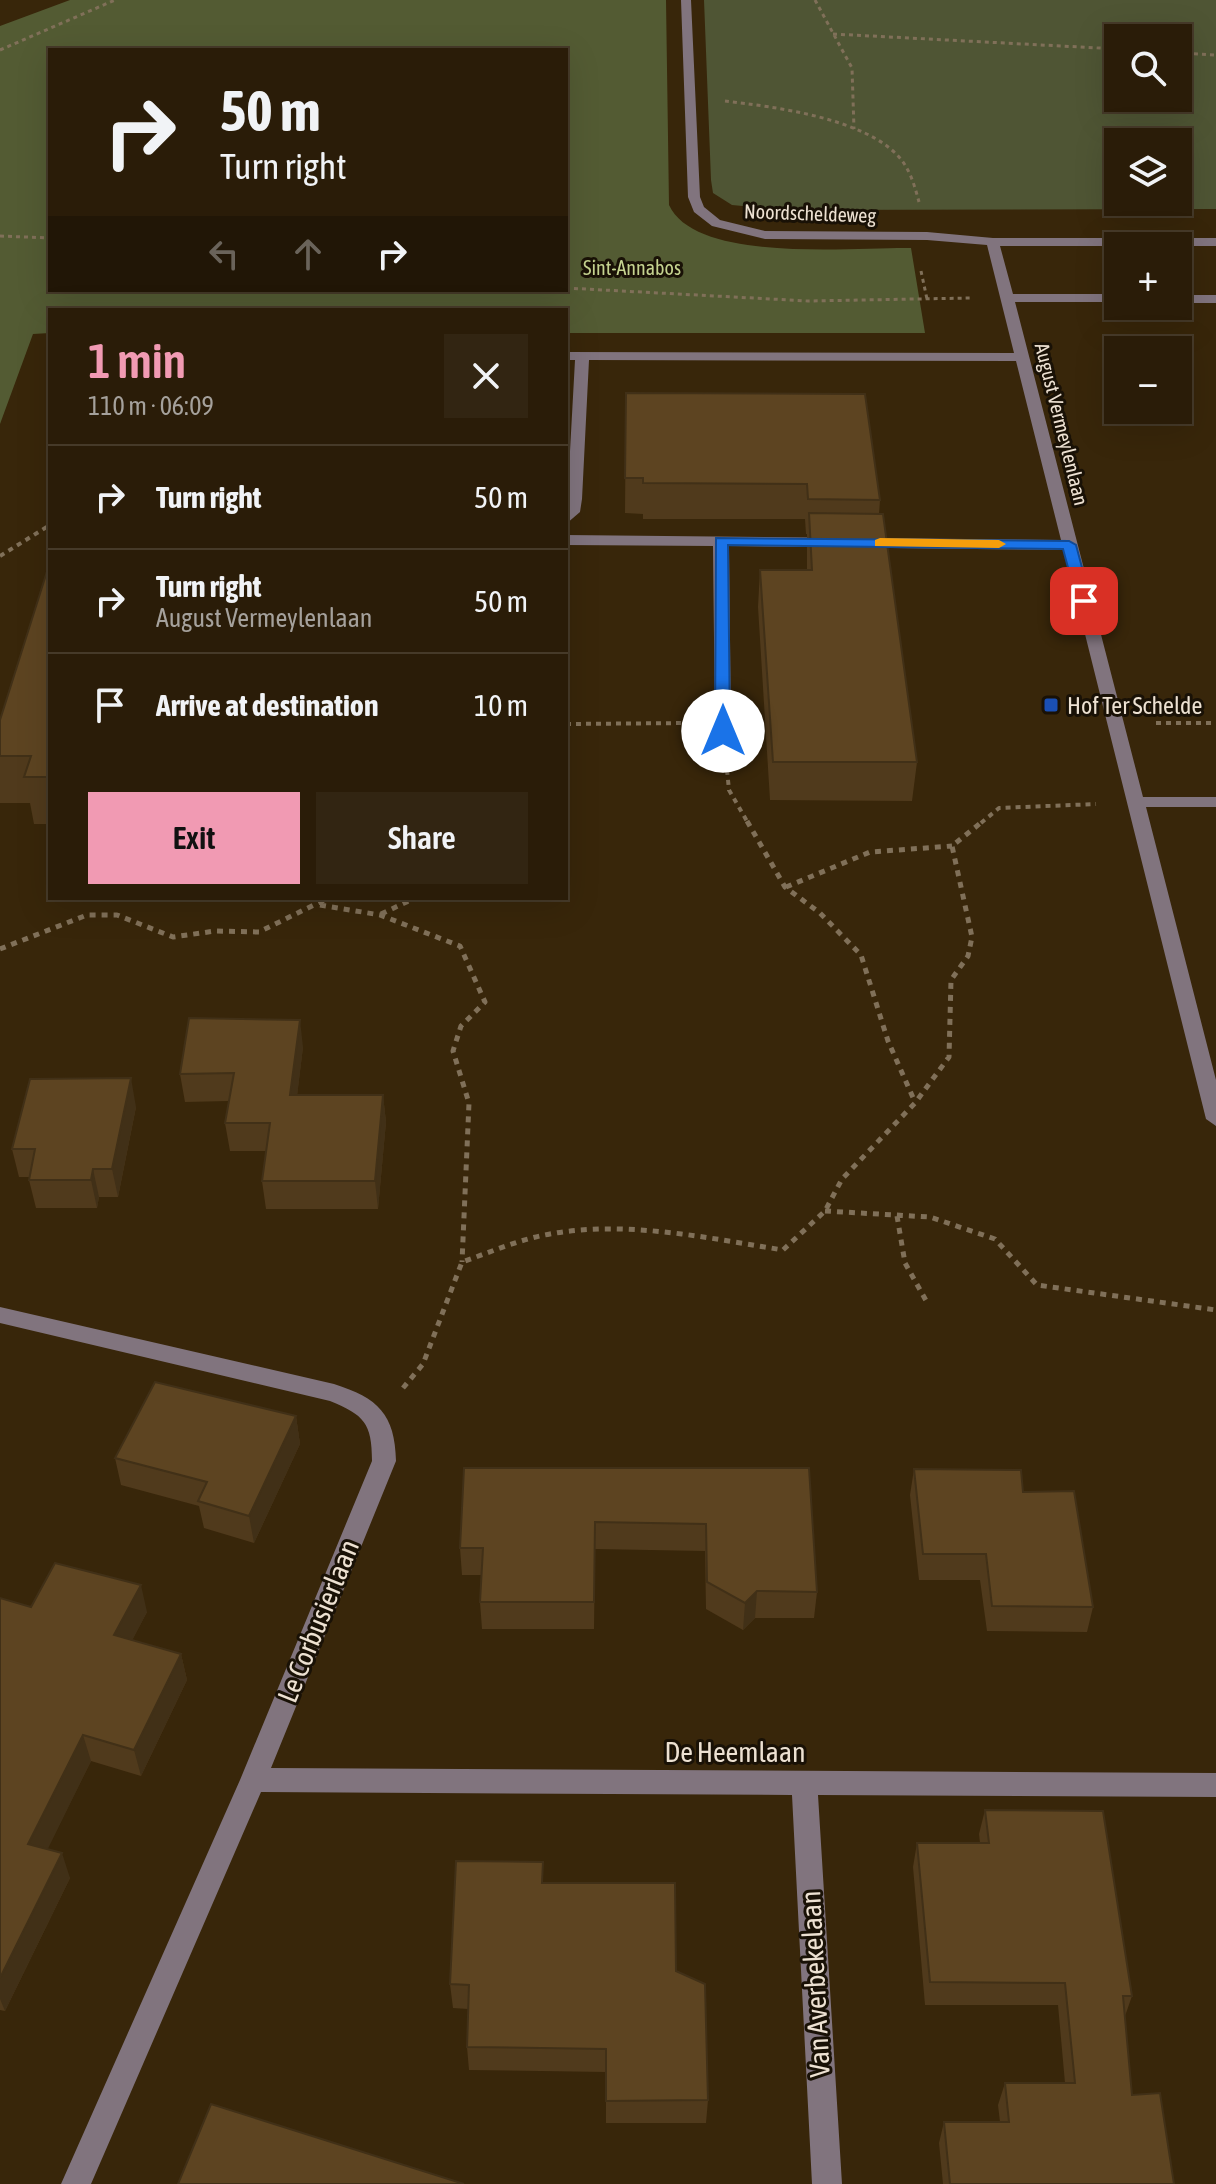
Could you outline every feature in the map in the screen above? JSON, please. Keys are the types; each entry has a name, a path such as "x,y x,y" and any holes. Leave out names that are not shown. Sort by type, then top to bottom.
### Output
{"street":[{"name":"Noordscheldeweg","path":"686,0 694,197 698,209 716,223 765,235 927,236 993,242 1216,242"},
{"name":"August Vermeylenlaan","path":"993,242 1216,1119"},
{"path":"1007,298 1104,298"},
{"path":"1192,299 1216,299"},
{"path":"568,517 575,499 574,356 1022,357"},
{"path":"568,540 1069,545"},
{"path":"721,541 723,731"},
{"path":"1135,802 1216,802"},
{"path":"0,1315 334,1393 366,1406 377,1420"},
{"name":"Le Corbusierlaan","path":"76,2184 253,1780 384,1461 385,1430 377,1420"},
{"name":"De Heemlaan","path":"253,1780 1216,1785"},
{"name":"Van Averbekelaan","path":"804,1785 827,2184"}],"path":[{"path":"0,50 115,0"},
{"path":"815,0 852,68 854,129"},
{"path":"833,34 1104,48"},
{"path":"1192,54 1216,55"},
{"path":"688,97 751,104 854,129 897,156 916,190 927,236"},
{"path":"0,236 48,238"},
{"path":"568,288 808,301 1007,298"},
{"path":"0,556 48,526"},
{"path":"568,724 690,723 723,731 729,790 785,887 820,913 861,955 888,1041 915,1103"},
{"path":"1115,724 1216,723"},
{"path":"785,887 870,852 917,846 952,846 999,808 1135,802"},
{"path":"462,1262 515,1243 562,1232 641,1233 783,1250 825,1211 842,1179 915,1103 949,1057 951,980 970,959 974,933 960,889 952,846"},
{"path":"0,949 87,915 117,915 173,937 215,931 259,932 326,900"},
{"path":"380,915 411,900"},
{"path":"320,905 380,915 460,946 485,1002 461,1026 453,1051 469,1103 462,1262 423,1364 377,1420"},
{"path":"825,1211 930,1217 995,1239 1037,1285 1216,1310"},
{"path":"897,1216 901,1259 915,1289 928,1304"}],"green space":[{"name":"Sint-Annabos","path":"70,0 666,0 669,205 685,224 710,236 743,244 817,250 911,248 925,333 568,333 568,308 48,308 48,333 33,334 0,424 0,26"},
{"path":"704,0 1216,0 1216,209 1192,209 1192,128 1104,128 1104,209 787,210 732,205 713,193"}],"building":[{"path":"626,393 865,394 880,500 808,499 807,484 643,483 643,478 625,478"},
{"path":"809,513 883,514 917,762 773,762 760,570 812,570"},
{"path":"48,568 48,777 24,777 31,756 0,756 0,720"},
{"path":"189,1018 300,1020 290,1095 383,1095 375,1181 262,1181 270,1123 225,1123 234,1073 180,1074"},
{"path":"131,1078 112,1169 93,1169 91,1180 29,1180 35,1149 12,1149 30,1079"},
{"path":"155,1382 296,1416 249,1516 198,1501 207,1482 115,1458"},
{"path":"464,1468 809,1468 817,1592 757,1591 745,1603 707,1582 706,1524 595,1522 594,1602 480,1602 483,1548 460,1548"},
{"path":"914,1469 1021,1470 1023,1492 1074,1491 1093,1607 992,1606 986,1554 923,1554"},
{"path":"55,1563 141,1585 114,1635 181,1654 134,1750 83,1735 28,1844 62,1853 0,1978 0,1598 31,1607"},
{"path":"985,1810 1103,1811 1132,1996 1123,1996 1132,2095 1160,2093 1174,2184 950,2184 944,2122 1009,2122 1005,2083 1075,2083 1065,1983 930,1982 917,1843 989,1843"},
{"path":"456,1861 543,1862 542,1883 675,1883 676,1971 705,1984 708,2100 606,2101 606,2049 467,2047 469,1985 450,1984"},
{"path":"211,2104 464,2184 178,2184"}],"slow traffic":[{"path":"880,543 999,544"}],"place":[{"name":"Hof Ter Schelde","path":"1051,705"}],"route":[{"path":"723,731 721,541 1069,545 1084,601"}]}
